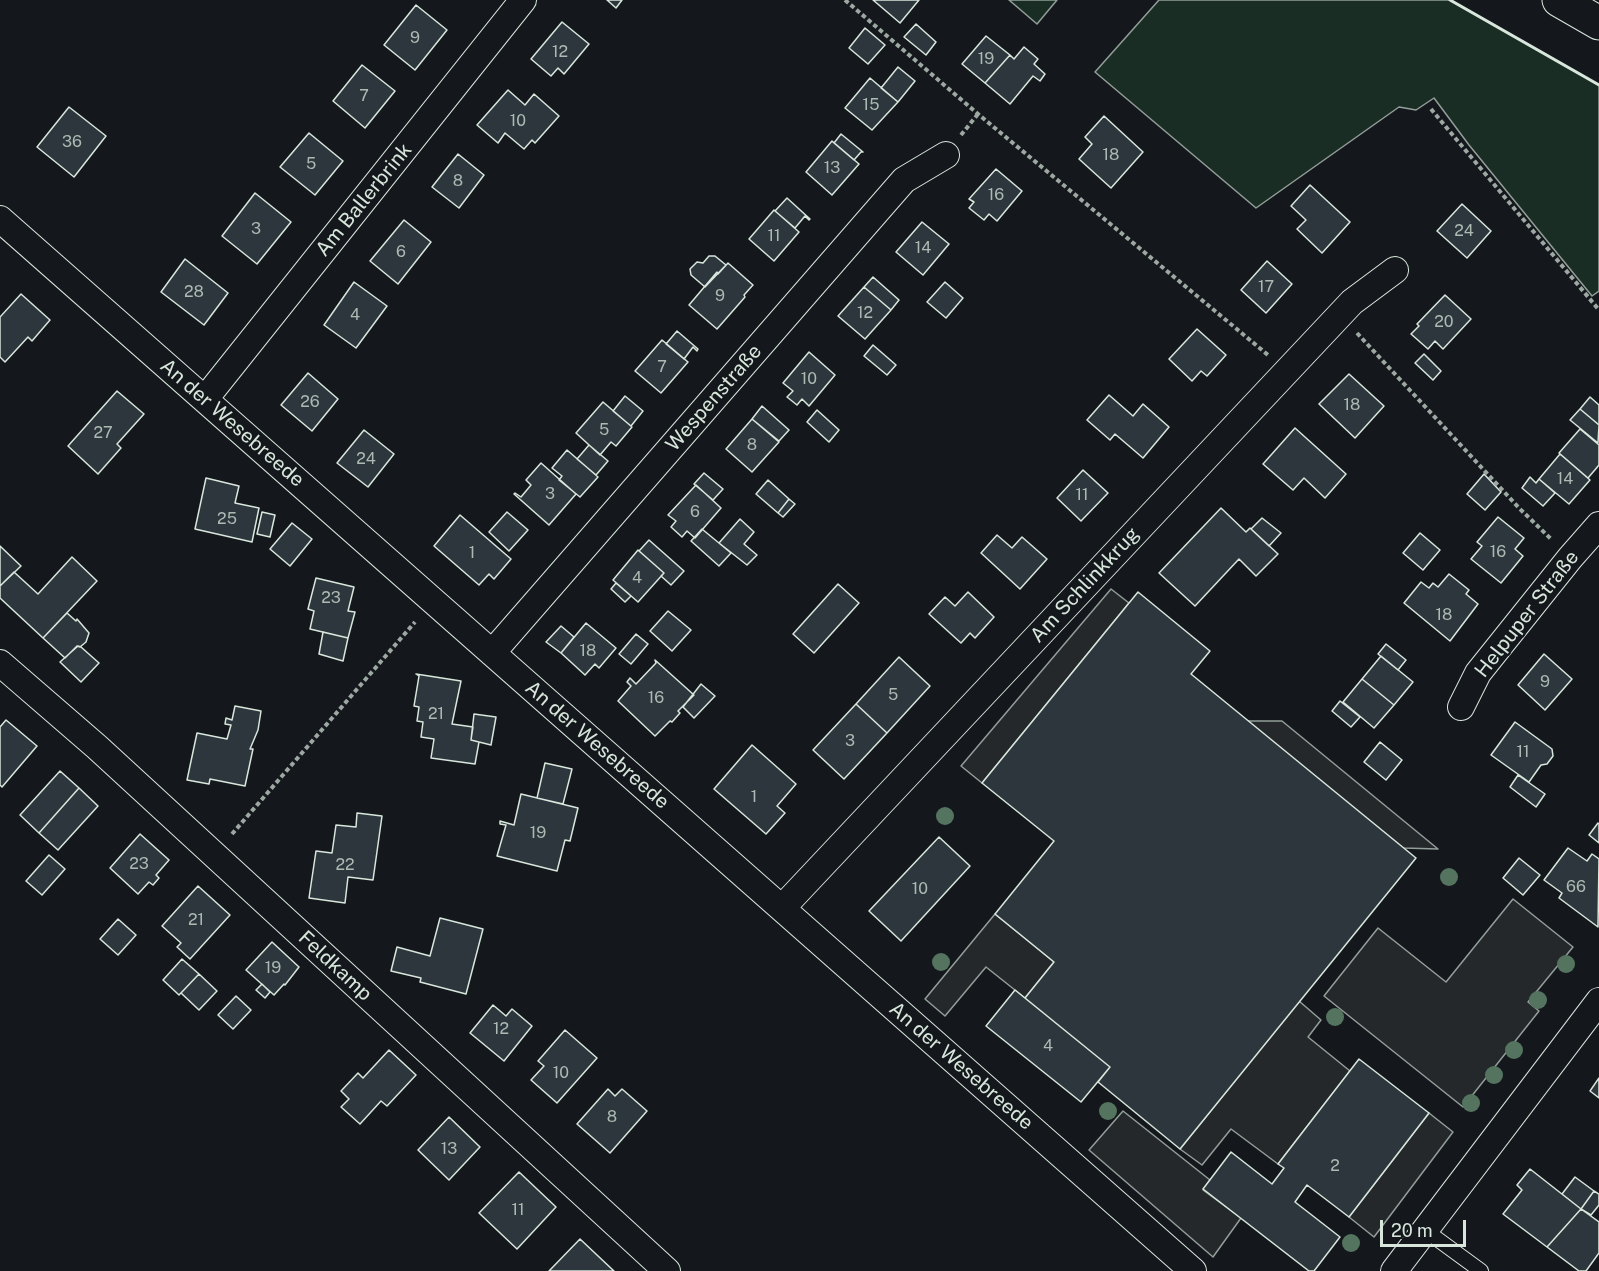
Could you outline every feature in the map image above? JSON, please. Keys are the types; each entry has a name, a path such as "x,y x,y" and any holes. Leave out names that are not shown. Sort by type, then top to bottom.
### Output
{"highway":[{"path":"1559,0 1599,23"}],"street":[{"name":"Am Ballerbrink","path":"205,399 523,0"},
{"name":"Wespenstraße","path":"492,653 904,180 946,155"},
{"name":"An der Wesebreede","path":"0,219 1193,1271"},
{"name":"Am Schlinkkrug","path":"782,908 1352,302 1395,270"},
{"name":"Helpuper Straße","path":"1461,707 1478,673 1599,525"},
{"name":"Feldkamp","path":"0,663 97,747 667,1271"},
{"path":"1394,1271 1599,1001"}],"lane":[{"path":"1425,1230 1480,1271"}],"path":[{"path":"845,0 1287,371"},
{"path":"1431,109 1599,310"},
{"path":"1340,315 1519,508 1570,558"},
{"path":"214,855 433,601"}],"green space":[{"path":"1009,0 1057,0 1037,24"},
{"path":"1159,0 1450,0 1599,85 1599,291 1592,296 1469,145 1434,98 1416,110 1399,107 1256,208 1095,72"}],"shaded area":[{"path":"1111,589 1129,603 982,783 961,766"},
{"path":"1247,721 1282,721 1438,849 1403,848"},
{"path":"1513,899 1573,947 1528,1002 1539,1011 1463,1107 1324,996 1378,928 1446,982"},
{"path":"995,914 1054,962 1025,998 986,967 945,1016 925,999"},
{"path":"1299,1001 1321,1020 1308,1037 1350,1071 1278,1164 1231,1129 1202,1165 1180,1149"},
{"path":"1123,1111 1210,1180 1203,1190 1241,1218 1213,1257 1089,1150"},
{"path":"1429,1113 1453,1132 1374,1237 1349,1217"}],"building":[{"path":"607,0 622,0 616,8"},
{"path":"873,0 919,0 900,23"},
{"path":"416,5 447,30 415,70 384,45"},
{"path":"562,22 589,44 564,74 558,68 551,76 531,59"},
{"path":"916,24 936,42 926,55 904,37"},
{"path":"865,28 885,45 868,64 849,48"},
{"path":"986,36 1010,55 985,83 962,64"},
{"path":"1024,47 1038,59 1034,64 1045,74 1040,81 1033,76 1010,104 985,83 1010,55 1014,59"},
{"path":"362,65 395,91 365,128 333,101"},
{"path":"898,67 915,81 898,102 881,88"},
{"path":"870,78 898,102 872,130 845,108"},
{"path":"508,90 525,105 534,94 559,116 535,143 532,140 524,149 505,133 498,143 477,125"},
{"path":"69,107 106,136 74,177 37,147"},
{"path":"1104,116 1143,152 1111,188 1079,159 1092,144 1085,137"},
{"path":"309,133 343,161 315,195 280,167"},
{"path":"841,134 863,152 854,160 834,143"},
{"path":"832,141 859,164 832,195 806,172"},
{"path":"458,154 484,175 459,208 432,187"},
{"path":"996,169 1022,191 997,221 989,214 984,220 969,208 974,202 969,199"},
{"path":"1310,185 1350,222 1322,253 1297,229 1306,220 1291,206"},
{"path":"255,193 291,222 257,264 222,236"},
{"path":"787,198 810,219 805,216 795,228 775,211"},
{"path":"1462,204 1491,231 1467,258 1437,231"},
{"path":"774,210 799,232 774,261 749,239"},
{"path":"404,220 431,242 398,284 370,261"},
{"path":"922,222 949,244 923,275 896,252"},
{"path":"709,256 715,256 726,265 705,287 691,275 690,269 697,262 703,263"},
{"path":"185,259 228,293 204,325 161,292"},
{"path":"1267,261 1292,284 1266,313 1241,290"},
{"path":"728,263 753,285 717,329 689,305 717,272 718,274"},
{"path":"873,277 899,300 891,310 864,287"},
{"path":"354,282 387,306 356,348 324,325"},
{"path":"945,282 963,298 946,318 927,302"},
{"path":"864,287 891,310 865,339 838,316"},
{"path":"21,294 50,320 32,341 28,337 5,362 0,357 0,317"},
{"path":"1445,295 1471,319 1443,349 1435,341 1428,349 1411,334 1419,326 1417,324"},
{"path":"1197,329 1226,355 1207,376 1201,371 1192,381 1169,359"},
{"path":"677,331 698,349 697,351 693,347 684,359 666,344"},
{"path":"662,340 688,362 661,393 635,371"},
{"path":"873,345 896,365 887,375 864,356"},
{"path":"809,352 835,375 809,406 802,399 797,405 787,397 793,391 783,383"},
{"path":"1424,354 1441,371 1433,380 1415,363"},
{"path":"308,373 338,399 312,431 281,405"},
{"path":"1349,374 1384,406 1355,438 1319,404"},
{"path":"117,391 144,414 117,444 121,448 98,474 68,446"},
{"path":"1109,395 1133,416 1143,404 1169,427 1143,458 1115,434 1110,440 1087,420"},
{"path":"625,396 643,411 631,426 613,411"},
{"path":"1590,397 1599,405 1599,425 1580,409"},
{"path":"603,402 632,427 616,446 611,442 600,455 576,433"},
{"path":"762,406 789,430 779,441 752,419"},
{"path":"1580,409 1599,425 1598,443 1570,420"},
{"path":"817,410 839,430 829,442 807,422"},
{"path":"752,419 779,442 752,472 726,449"},
{"path":"1295,428 1346,474 1325,498 1304,478 1293,490 1263,464"},
{"path":"1580,429 1599,445 1599,465 1588,478 1559,453"},
{"path":"364,430 394,454 368,487 337,463"},
{"path":"589,445 608,461 596,475 577,459"},
{"path":"567,450 598,477 580,497 559,480 562,476 552,468"},
{"path":"1560,454 1590,480 1569,504 1539,479"},
{"path":"541,463 576,494 549,525 514,494 521,497 531,485 526,480"},
{"path":"1083,470 1108,493 1081,521 1057,498"},
{"path":"704,473 723,489 713,500 694,484"},
{"path":"1484,474 1501,492 1485,510 1467,494"},
{"path":"1530,477 1536,483 1539,479 1555,493 1543,506 1522,488"},
{"path":"206,478 239,486 235,503 259,508 252,542 195,529"},
{"path":"768,480 789,499 778,513 756,494"},
{"path":"696,485 721,508 695,538 687,531 682,537 671,527 676,521 668,515"},
{"path":"789,499 795,504 783,517 778,513"},
{"path":"1221,508 1246,532 1250,528 1278,554 1256,576 1239,559 1195,606 1159,573"},
{"path":"262,512 275,515 270,537 257,534"},
{"path":"507,512 528,530 509,551 489,532"},
{"path":"460,515 511,559 494,579 489,574 479,585 434,546"},
{"path":"1498,517 1524,538 1515,549 1523,556 1501,583 1471,559 1482,546 1477,542"},
{"path":"1262,518 1281,533 1269,546 1251,529"},
{"path":"740,519 754,532 744,544 757,555 747,565 719,543"},
{"path":"292,523 312,539 290,566 270,549"},
{"path":"702,529 731,553 719,566 691,541"},
{"path":"1420,533 1440,550 1423,570 1403,553"},
{"path":"997,535 1012,548 1022,537 1047,559 1020,589 981,553"},
{"path":"649,540 684,571 671,585 661,576 664,573 639,551"},
{"path":"0,546 21,566 0,586"},
{"path":"638,550 664,573 638,602 613,580"},
{"path":"72,557 97,581 43,638 0,598 0,586 14,572 38,594"},
{"path":"1449,574 1469,590 1466,594 1478,604 1450,641 1404,603 1421,582 1429,588 1433,583 1438,587"},
{"path":"316,578 354,587 348,611 355,612 348,638 310,629 314,611 308,609"},
{"path":"616,583 631,596 625,602 611,589"},
{"path":"838,584 859,603 814,653 793,634"},
{"path":"968,592 994,617 975,638 970,633 961,643 929,614 945,597 955,606"},
{"path":"1138,592 1210,651 1191,674 1416,858 1180,1149 1098,1082 1110,1067 1025,998 1054,962 995,914 1054,841 982,783"},
{"path":"668,611 691,630 672,651 650,631"},
{"path":"67,613 76,621 77,619 89,633 86,642 80,647 77,646 65,658 43,638"},
{"path":"586,623 616,648 599,668 595,664 585,675 561,653"},
{"path":"561,626 574,637 561,653 546,642"},
{"path":"323,632 348,638 343,661 319,654"},
{"path":"636,634 648,644 631,664 619,654"},
{"path":"1386,644 1406,660 1398,670 1378,654"},
{"path":"78,646 99,663 81,682 60,662"},
{"path":"1544,654 1572,679 1545,710 1518,685"},
{"path":"1381,656 1413,682 1394,705 1362,679"},
{"path":"899,657 930,686 887,733 856,704"},
{"path":"655,660 694,695 678,711 680,713 672,722 670,721 655,736 618,701 631,686 627,682 630,678 636,684 656,663"},
{"path":"416,674 461,681 452,724 473,727 471,740 479,742 475,764 431,758 434,739 421,737 423,722 417,721 419,707 414,706 419,676"},
{"path":"1362,679 1394,705 1374,728 1343,702"},
{"path":"701,684 715,696 694,718 683,707"},
{"path":"1340,701 1360,717 1351,727 1332,711"},
{"path":"856,704 887,733 844,779 813,750"},
{"path":"235,706 261,711 258,730 250,749 253,749 245,786 210,779 209,784 187,780 197,733 227,739 231,725 225,724 226,718 232,720"},
{"path":"474,714 496,717 491,745 471,740"},
{"path":"6,720 37,746 2,787 0,785 0,727"},
{"path":"1515,722 1552,749 1553,756 1547,764 1541,765 1529,782 1491,755"},
{"path":"1380,742 1402,760 1386,780 1364,762"},
{"path":"752,745 796,784 777,806 785,813 766,834 714,789"},
{"path":"545,763 572,769 563,804 537,798"},
{"path":"60,771 79,788 39,833 20,815"},
{"path":"1518,775 1545,794 1536,807 1510,787"},
{"path":"79,788 98,806 58,850 39,833"},
{"path":"521,794 578,808 570,841 565,840 557,871 497,856 506,825 500,824 500,821 514,825"},
{"path":"357,813 382,816 373,880 348,877 345,903 309,898 316,851 332,853 336,825 356,827"},
{"path":"1599,824 1599,843 1589,835"},
{"path":"140,834 169,860 156,875 159,878 153,885 149,882 138,894 110,868"},
{"path":"939,837 970,866 901,941 869,911"},
{"path":"1568,848 1587,861 1592,854 1599,859 1598,927 1559,898 1562,893 1544,880"},
{"path":"49,855 65,869 42,895 26,881"},
{"path":"1519,858 1540,875 1523,895 1503,878"},
{"path":"198,886 230,915 190,959 177,947 181,943 162,926"},
{"path":"440,918 483,929 466,994 420,982 421,978 391,971 397,947 430,956"},
{"path":"118,919 136,935 118,955 100,939"},
{"path":"272,942 299,967 274,995 246,970"},
{"path":"182,959 199,974 179,995 163,980"},
{"path":"199,974 217,991 199,1010 181,993"},
{"path":"262,984 270,992 265,998 256,990"},
{"path":"1015,990 1110,1067 1081,1102 986,1026"},
{"path":"236,996 251,1010 233,1029 218,1015"},
{"path":"493,1005 506,1016 512,1009 532,1026 504,1061 470,1033"},
{"path":"565,1030 597,1058 557,1103 531,1080 544,1066 538,1061"},
{"path":"389,1050 416,1075 387,1106 381,1101 360,1124 341,1107 349,1099 341,1091 358,1073 363,1078"},
{"path":"1359,1059 1429,1113 1349,1217 1307,1185 1295,1202 1340,1237 1314,1271 1309,1271 1203,1189 1231,1152 1272,1184 1284,1168 1278,1164"},
{"path":"1599,1078 1599,1098 1590,1091"},
{"path":"608,1089 615,1096 622,1089 647,1111 610,1153 577,1124"},
{"path":"449,1117 480,1147 449,1180 418,1150"},
{"path":"1530,1169 1581,1209 1547,1247 1503,1214 1522,1190 1517,1185"},
{"path":"519,1172 556,1207 517,1249 479,1213"},
{"path":"1575,1177 1594,1191 1581,1209 1562,1194"},
{"path":"1594,1191 1599,1194 1599,1205 1591,1215 1581,1209"},
{"path":"1581,1209 1599,1222 1599,1253 1586,1271 1579,1271 1547,1247"},
{"path":"580,1239 614,1271 549,1271"}],"wall":[{"path":"1450,0 1599,85"}]}
